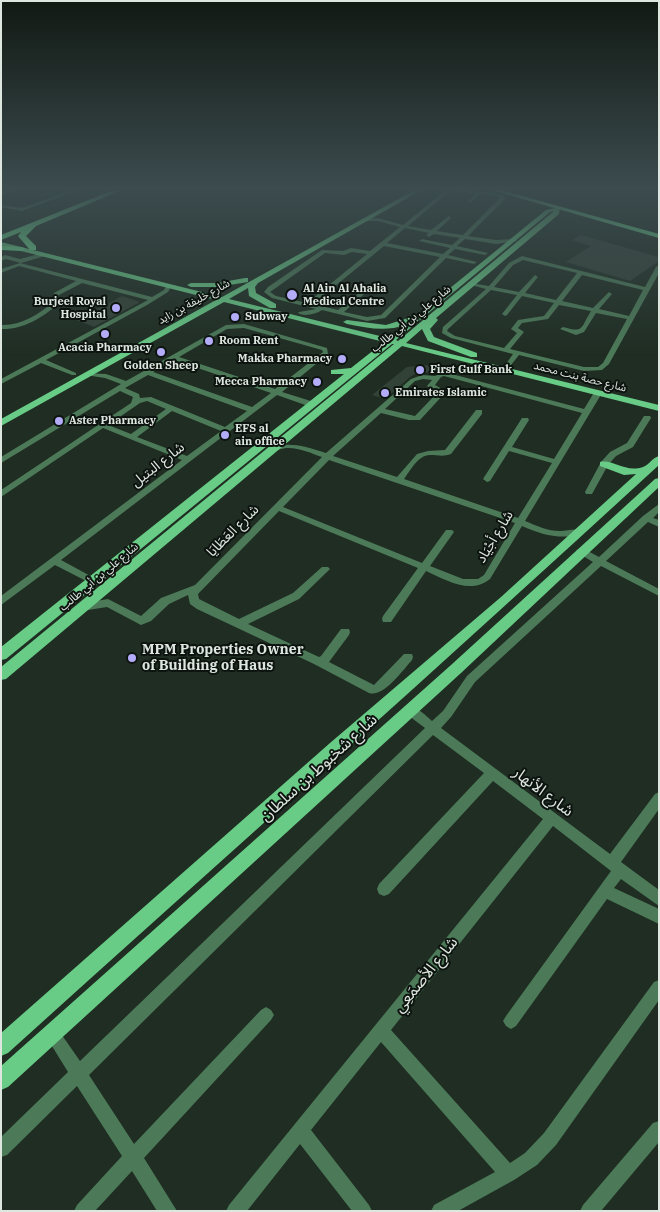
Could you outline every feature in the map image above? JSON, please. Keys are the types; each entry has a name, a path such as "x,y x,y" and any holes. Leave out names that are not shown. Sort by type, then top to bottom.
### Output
{"highway":[{"path":"24,244 24,261"},
{"path":"1,248 22,249"}],"main road":[{"name":"شارع حصة بنت محمد","path":"1,244 22,249 24,261"},
{"name":"شارع حصة بنت محمد","path":"6,244 24,261 185,287"},
{"name":"شارع خليفة بن زايد","path":"220,296 311,244"},
{"name":"شارع خليفة بن زايد","path":"1,414 190,309 256,280 322,244"},
{"name":"شارع علي بن أبي طالب","path":"1,675 291,435 356,374 397,340 431,306 511,244"},
{"name":"شارع علي بن أبي طالب","path":"1,655 311,404 356,374 364,361 441,310 518,244"},
{"path":"302,255 298,260 304,264"},
{"name":"شارع حصة بنت محمد","path":"24,261 185,287 276,313 320,312 331,323"},
{"path":"283,265 304,264"},
{"path":"185,287 217,285 246,280"},
{"path":"256,280 251,286 252,294 276,313"},
{"path":"185,287 192,296 190,309 252,307"},
{"name":"شارع حصة بنت محمد","path":"220,296 252,307 331,323 456,358 659,409"},
{"path":"313,328 331,323 387,328 400,324 420,310 431,306"},
{"name":"شارع خليفة بن زايد","path":"1,423 98,368 167,334 190,309"},
{"path":"441,310 439,316 426,328 428,336 437,343 474,355"},
{"path":"331,323 356,335 367,346 364,361"},
{"name":"شارع حصة بنت محمد","path":"397,340 474,355 659,401"},
{"path":"334,372 356,374 386,358 404,352 422,352 456,358"},
{"name":"شارع شخبوط بن سلطان","path":"1,1046 560,550 659,459"},
{"path":"602,466 624,472 647,470"},
{"path":"602,466 622,476 628,487"},
{"name":"شارع شخبوط بن سلطان","path":"1,1080 659,481"}],"street":[{"path":"308,304 382,244 474,262"},
{"path":"406,256 420,244"},
{"path":"432,244 485,253"},
{"path":"371,253 350,250 344,253 325,250 267,292 274,297 308,304 320,312 340,312 371,320 383,317 457,244"},
{"path":"499,244 506,248"},
{"path":"3,258 24,261 82,280 153,299"},
{"path":"646,288 580,273 530,258 519,259 445,328 444,332 453,337 589,370 600,369 606,364 659,267"},
{"path":"1,271 24,261"},
{"path":"506,350 530,321 546,318 580,273"},
{"path":"505,314 534,277"},
{"path":"1,327 10,328 18,326 49,309 55,304 56,294 82,280"},
{"path":"473,284 630,318"},
{"path":"1,382 153,299 166,291 169,285"},
{"path":"340,312 370,286"},
{"path":"562,329 576,333 582,331 595,310 609,294"},
{"name":"شارع البتيل","path":"1,601 326,353 323,348 244,326 233,325 220,329 174,357"},
{"path":"509,364 518,352"},
{"path":"1,461 122,386 174,357 311,404"},
{"path":"42,361 74,374"},
{"path":"1,494 134,402 138,397 106,376 98,368"},
{"path":"147,372 252,410"},
{"path":"87,374 106,376"},
{"name":"شارع العَطَايَا","path":"196,588 328,456 416,378 437,378 442,374 451,375 586,412"},
{"path":"380,410 409,418 417,418 440,394 439,391 431,386 437,378"},
{"name":"شارع أجْيَاد","path":"276,507 469,584 479,582 487,577 598,393"},
{"path":"134,402 148,399 226,430"},
{"path":"132,437 172,408"},
{"path":"399,480 420,455 427,452 444,454 448,452 479,412"},
{"path":"589,492 602,466 610,457 630,445 647,418"},
{"path":"486,479 525,420"},
{"path":"101,425 187,459"},
{"path":"291,435 300,447"},
{"path":"272,449 286,446 300,447 520,522 549,534 565,535 579,532"},
{"path":"507,448 556,462"},
{"path":"1,1150 447,714 471,679 659,507"},
{"path":"646,518 659,524"},
{"path":"387,619 449,532"},
{"path":"549,534 560,550"},
{"path":"581,550 659,593"},
{"path":"55,561 92,581"},
{"path":"238,624 296,596 326,569"},
{"path":"82,607 108,603 141,621 147,618 165,601 196,588"},
{"path":"196,588 192,596 197,604 318,661 373,690 379,688 408,657"},
{"path":"318,661 324,659 345,632"},
{"name":"شارع الأنهار","path":"409,710 659,900"},
{"path":"384,888 492,773"},
{"path":"511,1020 604,890 615,867 659,798"},
{"name":"شارع الأصمَعِي","path":"235,1211 551,819"},
{"path":"604,890 659,917"},
{"path":"440,1211 508,1174 530,1158 550,1139 659,987"},
{"path":"83,1211 266,1015"},
{"path":"381,1031 508,1174"},
{"path":"52,1033 168,1211"},
{"path":"589,1211 659,1129"},
{"path":"301,1131 363,1211"}],"building":[{"path":"583,244 611,244 659,257 659,261 630,281 566,262 591,246"},
{"name":"Burjeel Royal Hospital","path":"122,296 140,302 94,327 77,320"},
{"path":"429,365 439,368 434,373 419,372 410,377 385,399 372,395 407,367"}],"place":[{"name":"Al Ain Al Ahalia Medical Centre","path":"292,295"},
{"name":"Burjeel Royal Hospital","path":"116,308"},
{"name":"Subway","path":"235,317"},
{"name":"Acacia Pharmacy","path":"105,334"},
{"name":"Room Rent","path":"209,341"},
{"name":"Golden Sheep","path":"161,352"},
{"name":"Makka Pharmacy","path":"342,359"},
{"name":"First Gulf Bank","path":"420,370"},
{"name":"Mecca Pharmacy","path":"317,382"},
{"name":"Emirates Islamic","path":"385,393"},
{"name":"Aster Pharmacy","path":"59,421"},
{"name":"EFS al ain office","path":"225,435"},
{"name":"MPM Properties Owner of Building of Haus","path":"132,658"}]}
